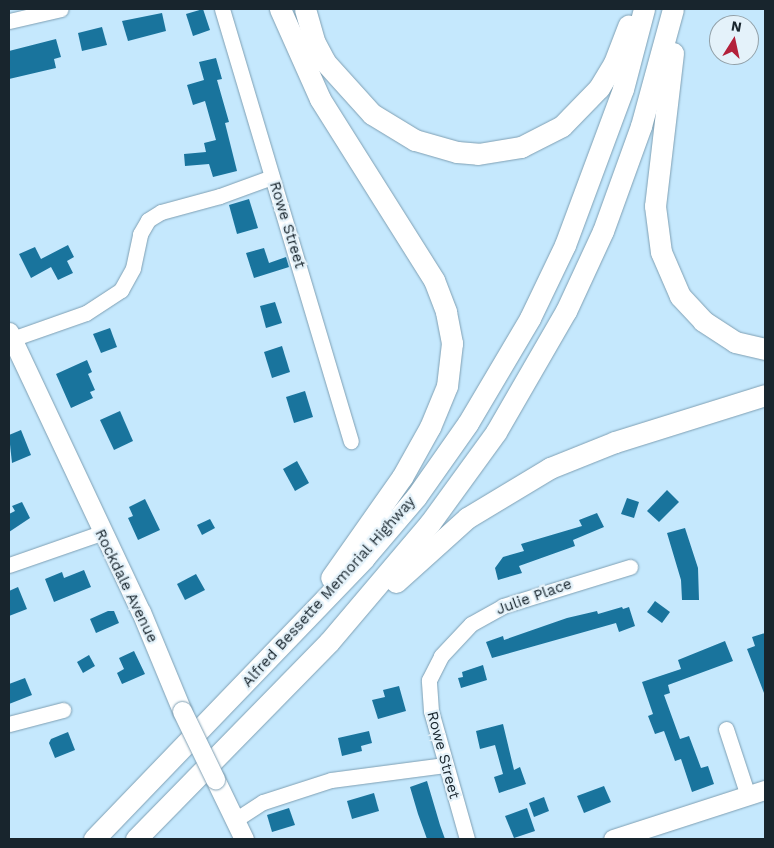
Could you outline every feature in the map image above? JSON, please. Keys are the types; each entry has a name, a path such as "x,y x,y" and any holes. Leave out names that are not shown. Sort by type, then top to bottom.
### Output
{"highway":[{"path":"280,9 320,99 434,280 446,312 452,357 442,399 414,456 283,645"},
{"path":"305,9 315,42 325,62 372,114 415,140 457,152 478,154 521,147 541,139 582,108 614,63 634,9"},
{"name":"Alfred Bessette Memorial Highway","path":"94,839 283,645 416,497 468,424 511,352 548,284 581,206 623,89 644,9"},
{"path":"675,9 655,206 661,252 680,296 703,321 735,342 765,349"},
{"name":"Alfred Bessette Memorial Highway","path":"136,839 335,634 464,480 511,408 553,336 582,279 614,203 643,119 675,9"},
{"path":"335,634 467,518 521,483 615,442 765,395"}],"main road":[{"name":"Rockdale Avenue","path":"10,335 101,533 141,612 182,711 244,839"},
{"path":"613,839 757,793"}],"street":[{"path":"9,22 61,9"},
{"name":"Rowe Street","path":"222,9 351,441"},
{"path":"10,335 86,313 121,290 133,268 140,234 148,220 161,212 220,196 272,177"},
{"path":"9,565 101,533"},
{"name":"Julie Place","path":"433,671 449,645 484,616 584,579 630,567"},
{"name":"Rowe Street","path":"433,671 428,690 431,711 444,766 467,839"},
{"path":"9,724 63,710"},
{"path":"726,729 757,793"},
{"path":"235,820 263,802 331,780 444,766"}],"building":[{"path":"203,9 210,30 193,36 186,14"},
{"path":"162,13 166,31 128,41 122,21"},
{"path":"102,27 107,45 82,51 78,33"},
{"path":"56,39 61,57 54,59 56,68 9,79 9,51"},
{"path":"216,58 222,79 217,80 229,122 225,123 237,171 213,177 209,164 185,166 184,154 206,152 204,143 216,140 205,101 193,105 187,85 204,80 199,62"},
{"path":"249,199 258,228 237,234 229,205"},
{"path":"68,245 74,257 67,261 73,273 58,280 51,267 31,278 19,254 35,247 41,259"},
{"path":"264,248 269,263 286,257 289,267 254,278 246,253"},
{"path":"275,302 282,323 266,328 260,306"},
{"path":"110,328 117,347 101,353 93,334"},
{"path":"282,346 290,372 272,378 264,352"},
{"path":"87,360 92,372 88,374 95,390 90,392 93,398 71,408 56,374"},
{"path":"305,391 313,417 294,423 286,397"},
{"path":"120,411 133,441 114,450 100,420"},
{"path":"21,430 31,455 12,463 9,435"},
{"path":"297,461 309,483 295,491 283,469"},
{"path":"667,490 679,502 659,522 647,511"},
{"path":"627,498 639,502 634,518 621,514"},
{"path":"145,499 160,530 138,540 128,518 133,516 129,507"},
{"path":"22,502 30,518 9,532 9,514 15,511 12,506"},
{"path":"597,513 604,527 573,540 575,546 519,566 522,573 498,580 495,568 503,557 524,551 521,544 582,526 579,520"},
{"path":"210,519 215,528 202,535 197,525"},
{"path":"685,528 698,568 699,600 682,600 681,580 667,533"},
{"path":"84,570 91,587 54,602 45,579 62,572 64,578"},
{"path":"196,574 205,590 185,600 177,584"},
{"path":"18,587 27,609 9,616 9,591"},
{"path":"655,601 670,612 662,623 647,612"},
{"path":"622,607 623,609 629,607 635,626 619,632 616,623 492,658 486,642 503,636 504,640 567,618 597,611 598,614"},
{"path":"108,611 114,611 119,623 96,633 90,619"},
{"path":"765,633 764,693 747,649 755,646 752,637"},
{"path":"725,641 733,661 668,685 670,693 664,695 680,739 689,736 701,768 708,766 714,784 692,792 681,759 675,761 664,731 655,734 648,716 653,714 642,682 681,669 678,660"},
{"path":"134,651 145,674 122,684 117,673 124,669 119,658"},
{"path":"89,655 95,666 83,673 77,662"},
{"path":"483,665 487,680 461,688 458,678 463,677 462,672"},
{"path":"25,678 32,695 9,704 9,684"},
{"path":"399,686 406,711 378,719 372,700 385,697 383,690"},
{"path":"503,724 514,770 520,767 526,784 499,793 494,777 503,774 495,745 480,749 476,731"},
{"path":"369,731 372,743 361,746 362,751 342,756 338,738"},
{"path":"68,732 75,750 55,758 49,743 51,739"},
{"path":"427,781 445,839 427,839 418,814 410,787"},
{"path":"604,786 611,802 584,813 577,796"},
{"path":"374,793 379,811 352,819 347,801"},
{"path":"544,797 549,811 534,817 529,803"},
{"path":"289,808 295,825 272,832 267,815"},
{"path":"527,808 535,831 514,838 505,816"}]}
